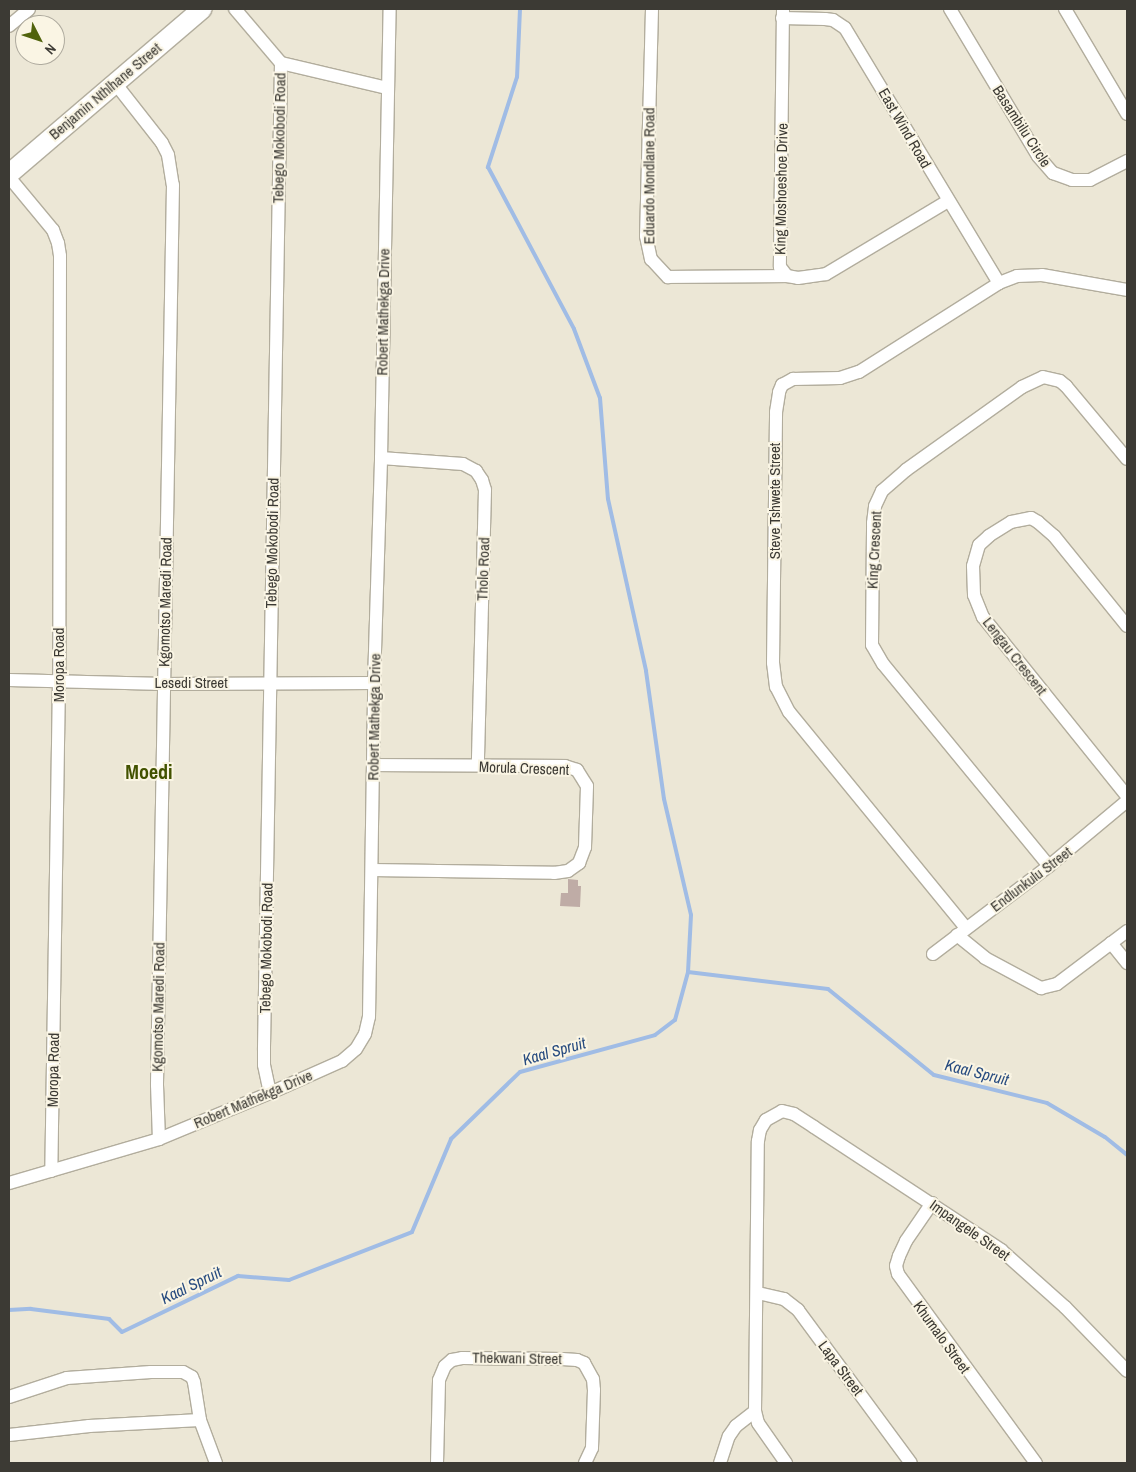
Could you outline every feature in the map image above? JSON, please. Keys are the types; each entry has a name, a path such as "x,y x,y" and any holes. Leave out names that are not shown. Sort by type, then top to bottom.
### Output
{"street":[{"path":"9,26 29,9"},
{"name":"Benjamin Nthlhane Street","path":"9,173 201,9"},
{"name":"Tebego Mokobodi Road","path":"235,9 281,63 264,1050 264,1065 270,1093"},
{"name":"Robert Mathekga Drive","path":"9,1183 159,1139 270,1093 342,1061 356,1049 365,1034 369,1017 374,683 381,458 390,9"},
{"name":"Eduardo Mondlane Road","path":"652,9 646,236 650,259 668,278 787,276"},
{"name":"Basambilu Circle","path":"950,9 1038,156 1053,173 1072,180 1090,180 1127,161"},
{"path":"1065,9 1127,114"},
{"name":"King Moshoeshoe Drive","path":"782,13 780,267 787,276 798,278 826,274 948,201"},
{"name":"East Wind Road","path":"782,13 833,20 845,28 999,283"},
{"path":"281,63 387,88"},
{"name":"Kgomotso Maredi Road","path":"114,83 162,143 168,155 173,185 157,1085 159,1139"},
{"name":"Moropa Road","path":"9,177 53,230 60,256 59,681 51,1171"},
{"name":"Steve Tshwete Street","path":"961,931 790,712 776,687 774,663 776,412 779,392 782,385 799,378 840,378 859,372 999,283 1017,276 1032,275 1127,290"},
{"name":"King Crescent","path":"1049,866 883,664 872,645 872,560 875,506 882,491 906,470 1032,380 1043,378 1060,381 1127,459"},
{"name":"Tholo Road","path":"381,458 463,464 476,471 482,480 485,490 478,765"},
{"name":"Lengau Crescent","path":"1127,626 1054,536 1031,518 1011,522 988,536 979,545 973,566 974,595 983,617 1127,796"},
{"name":"Lesedi Street","path":"9,680 164,684 374,683"},
{"name":"Morula Crescent","path":"372,870 554,873 575,868 583,856 585,847 587,786 582,775 577,770 565,766 373,765"},
{"name":"Endlunkulu Street","path":"933,954 1049,866 1127,801"},
{"path":"961,931 985,958 1041,988 1057,984 1127,931"},
{"path":"1111,944 1127,963"},
{"name":"Impangele Street","path":"758,1293 760,1130 766,1120 773,1114 782,1111 794,1114 982,1236 1021,1267 1127,1371"},
{"name":"Khumalo Street","path":"932,1204 906,1241 896,1266 898,1274 1036,1463"},
{"path":"758,1293 755,1411 758,1423 786,1463"},
{"name":"Lapa Street","path":"758,1293 784,1298 798,1310 911,1463"},
{"name":"Thekwani Street","path":"437,1463 439,1380 445,1366 452,1360 462,1358 562,1359 577,1360 584,1363 593,1379 594,1390 592,1448 584,1463"},
{"path":"9,1397 67,1378 151,1372 183,1372 192,1377 194,1382 200,1420 216,1463"},
{"path":"720,1463 729,1436 736,1426 755,1411"},
{"path":"9,1435 89,1426 200,1420"}],"building":[{"path":"568,879 578,880 578,886 581,886 580,907 560,906 561,893 568,893"}],"waterway":[{"path":"520,9 517,77 488,167 574,329 600,398 608,499 646,671 664,799 691,915 688,972"},
{"name":"Kaal Spruit","path":"9,1310 31,1309 109,1319 122,1332 238,1276 289,1280 412,1232 451,1139 520,1072 655,1035 675,1020 688,972 828,989 934,1075 1047,1103 1105,1137 1127,1155"}],"district":[{"name":"Moedi","path":"149,771"}]}
